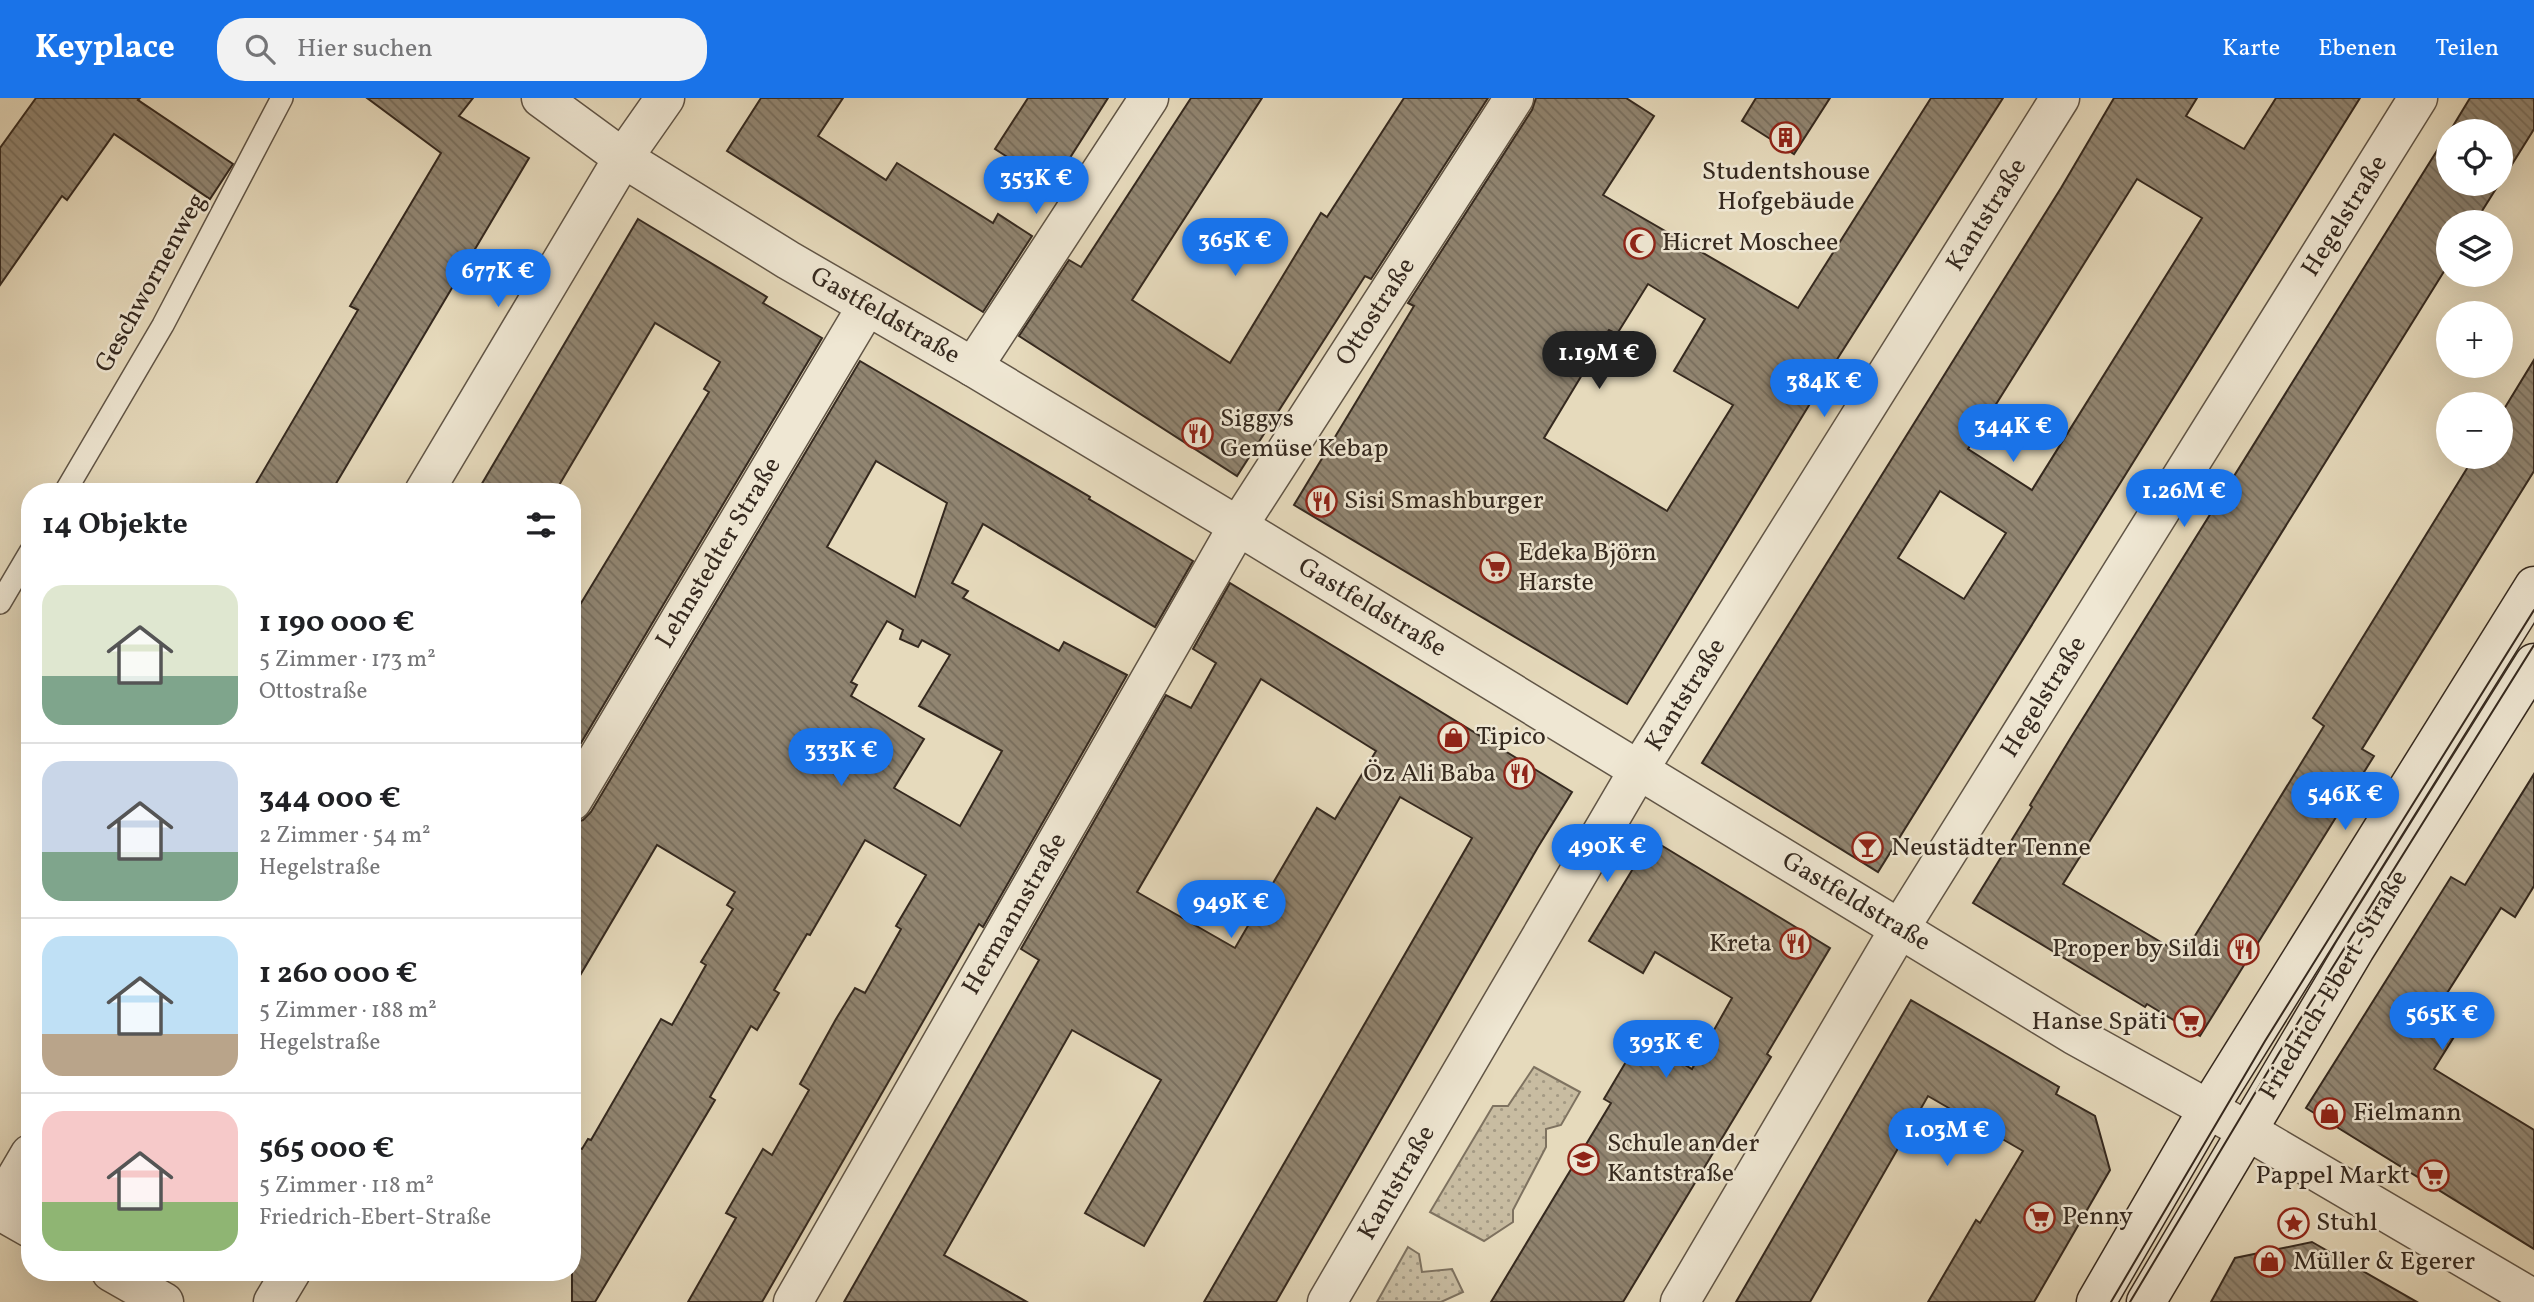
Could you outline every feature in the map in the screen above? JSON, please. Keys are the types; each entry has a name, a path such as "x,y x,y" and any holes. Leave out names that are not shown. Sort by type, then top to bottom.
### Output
{"street":[{"name":"Gastfeldstraße","path":"541,98 623,158 867,306 1238,526 2074,1035 2208,1109"},
{"path":"429,483 623,158 665,98"},
{"path":"973,367 1149,98"},
{"name":"Ottostraße","path":"1238,526 1514,98"},
{"name":"Kantstraße","path":"1328,1302 1638,771 2060,98"},
{"name":"Hegelstraße","path":"1680,1302 1900,928 2418,98"},
{"name":"Lehnstedter Straße","path":"581,786 867,306"},
{"name":"Hermannstraße","path":"793,1302 1238,526"},
{"name":"Friedrich-Ebert-Straße","path":"2096,1302 2208,1109 2534,586"},
{"name":"Friedrich-Ebert-Straße","path":"2146,1302 2355,949 2534,663"},
{"name":"Friedrich-Ebert-Straße","path":"2208,1109 2246,1130"},
{"path":"2246,1130 2534,1299"},
{"path":"0,1205 21,1169"},
{"path":"0,1211 21,1222"},
{"path":"127,1281 164,1302"},
{"path":"273,1302 286,1281"}],"lane":[{"name":"Geschwornenweg","path":"70,483 163,325 282,98"},
{"path":"0,603 21,567"}],"shaded area":[{"path":"1534,1067 1580,1092 1561,1125 1546,1129 1546,1147 1513,1210 1513,1222 1484,1241 1430,1212 1493,1106 1508,1106"},
{"path":"1408,1247 1419,1254 1422,1272 1452,1269 1463,1292 1441,1302 1377,1302"}],"building":[{"path":"36,98 140,98 138,100 233,164 210,199 114,134 67,200 62,196 0,285 0,148"},
{"path":"367,98 473,98 459,116 529,158 336,483 256,483 358,310 350,306 441,153"},
{"path":"761,98 843,98 818,136 886,180 897,163 993,223 998,214 1032,236 983,312 727,151"},
{"path":"1028,98 1108,98 1052,186 995,149"},
{"path":"1191,98 1262,98 1132,300 1230,363 1321,213 1327,217 1404,98 1488,98 1371,279 1365,276 1237,476 1019,336 1069,260 1081,267"},
{"path":"1536,98 1626,98 1654,116 1603,195 1798,308 1931,98 2003,98 1836,361 1627,704 1294,505 1414,306 1408,303 1532,110","holes":["1648,284 1705,319 1674,371 1733,405 1667,511 1544,438 1609,330 1617,334"]},
{"name":"Studentshouse Hofgebäude","path":"1756,98 1830,98 1794,154 1742,121"},
{"path":"2114,98 2197,98 2186,116 2244,149 2276,98 2360,98 1878,872 1702,763 2061,188","holes":["2137,179 2202,218 2032,490 1968,449","1940,491 2006,533 1964,599 1898,558"]},
{"path":"2470,98 2534,98 2534,129 2513,163 2513,119 2457,119"},
{"path":"2436,152 2436,196 2491,196 2483,210 2436,210 2436,284 2063,884 2176,951 2178,948 2185,952 2324,726 2313,718 2467,469 2513,469 2513,394 2534,360 2534,471 2362,749 2374,756 2200,1036 2147,1004 2145,1007 1973,903 2070,739"},
{"path":"638,219 767,297 763,303 822,338 581,743 581,603 709,392 704,389 720,362 655,323 560,483 482,483"},
{"path":"860,361 1193,561 1155,627 983,524 952,583 968,591 963,598 1059,651 1064,642 1127,675 983,927 979,924 762,1302 688,1302 736,1218 726,1213 763,1149 772,1155 809,1090 800,1084 855,988 865,993 901,929 896,926 926,875 865,840 810,935 807,934 774,990 779,993 757,1030 751,1026 710,1097 715,1100 595,1302 572,1302 572,1281 581,1281 581,1148 588,1139 591,1140 661,1019 672,1025 706,965 701,962 733,909 727,905 735,892 657,845 581,974 583,820 591,812","holes":["876,461 947,503 915,597 827,547","887,621 903,630 900,639 918,647 922,640 950,655 919,706 1002,751 960,826 894,788 924,739 851,696 857,685 851,682"]},
{"path":"1230,583 1572,792 1276,1302 1204,1302 1472,838 1400,797 1144,1246 1085,1213 1161,1080 1072,1030 944,1255 1027,1302 844,1302 1039,960 1021,949 1166,695 1191,708 1216,663 1193,649","holes":["1261,679 1376,751 1335,819 1317,808 1235,948 1137,892"]},
{"path":"2534,774 2534,886 2515,917 2501,908 2437,1009 2462,1024 2434,1069 2534,1130 2534,1249 2306,1108 2451,877 2465,885"},
{"path":"1651,839 1830,948 1767,1054 1771,1057 1623,1302 1491,1302 1611,1103 1604,1099 1640,1038 1692,1069 1732,998 1655,952 1643,973 1589,941"},
{"path":"1911,1000 2059,1087 2056,1094 2095,1116 2110,1170 2034,1302 1928,1302 1976,1220 1980,1223 2023,1151 1928,1096 1810,1302 1736,1302"},
{"path":"2312,1242 2417,1302 2211,1302 2235,1258"}],"tram line":[{"path":"2111,1302 2265,1041 2534,610"},
{"path":"2130,1302 2279,1053 2534,645"}],"place":[{"name":"Studentshouse Hofgebäude","path":"1786,137"},
{"name":"Hicret Moschee","path":"1639,243"},
{"name":"Siggys Gemüse Kebap","path":"1197,434"},
{"name":"Sisi Smashburger","path":"1321,501"},
{"name":"Edeka Björn Harste","path":"1495,568"},
{"name":"Tipico","path":"1453,737"},
{"name":"Öz Ali Baba","path":"1519,774"},
{"name":"Neustädter Tenne","path":"1868,848"},
{"name":"Kreta","path":"1795,944"},
{"name":"Proper by Sildi","path":"2243,949"},
{"name":"Hanse Späti","path":"2190,1022"},
{"name":"Fielmann","path":"2330,1113"},
{"name":"Schule an der Kantstraße","path":"1584,1159"},
{"name":"Pappel Markt","path":"2433,1176"},
{"name":"Penny","path":"2039,1217"},
{"name":"Stuhl","path":"2293,1223"},
{"name":"Müller & Egerer","path":"2270,1262"}]}
